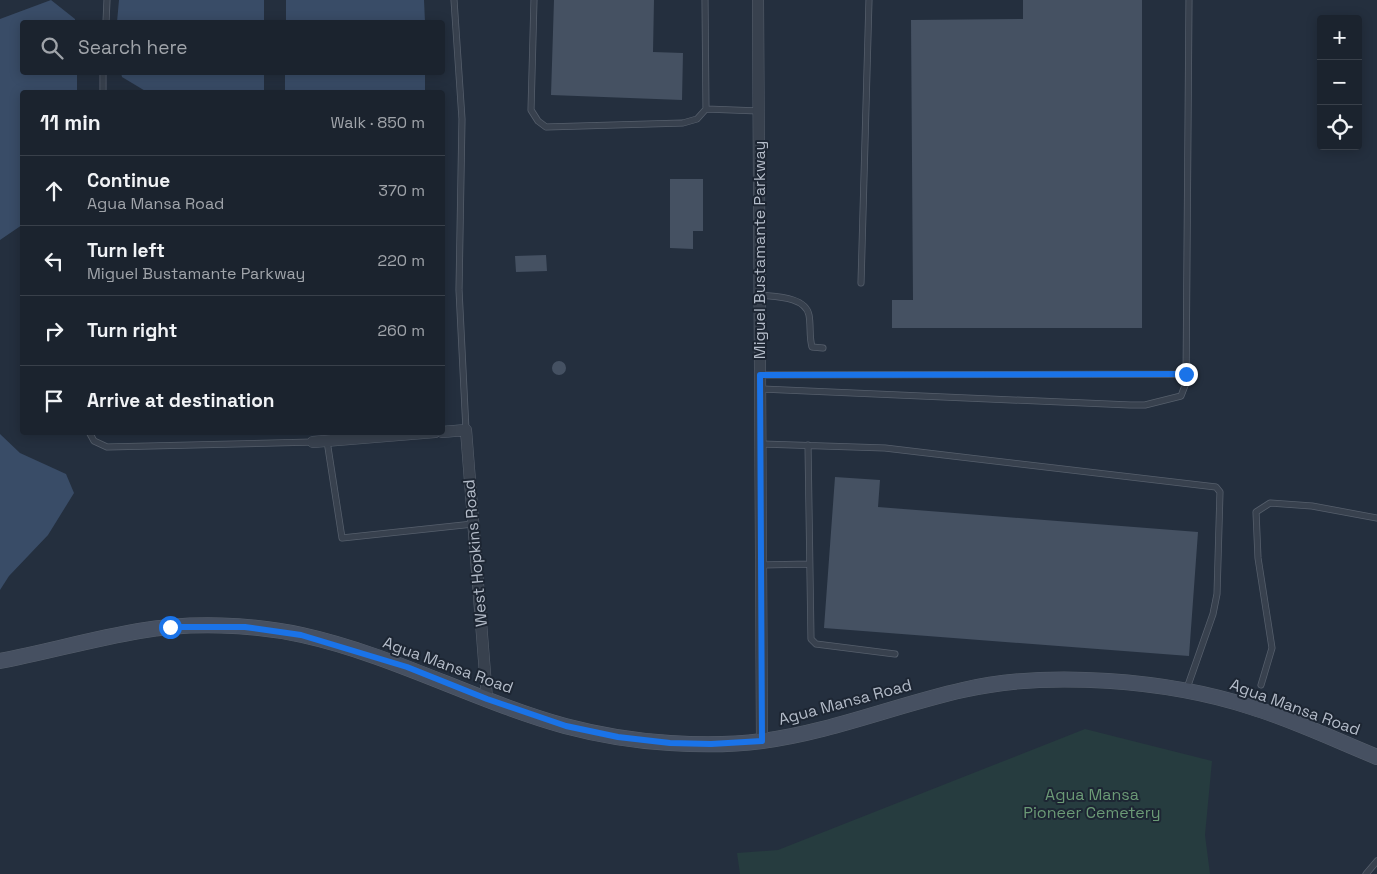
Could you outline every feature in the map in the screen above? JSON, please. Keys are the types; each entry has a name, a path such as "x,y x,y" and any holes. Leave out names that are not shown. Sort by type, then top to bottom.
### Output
{"main road":[{"name":"Agua Mansa Road","path":"0,661 142,630 188,626 245,627 301,635 350,648 566,726 618,737 670,743 711,744 762,741 833,725 966,689 1035,680 1074,680 1166,687 1224,698 1254,707 1377,757"}],"street":[{"name":"Miguel Bustamante Parkway","path":"758,0 762,741"},
{"path":"445,432 466,430"},
{"name":"West Hopkins Road","path":"466,430 487,699"},
{"path":"312,442 399,435"}],"lane":[{"path":"106,20 107,0"},
{"path":"454,0 462,119 459,290 466,430"},
{"path":"534,0 531,110 538,120 546,126 683,123 697,120 706,109 705,0"},
{"path":"861,283 869,0"},
{"path":"760,389 1130,406 1145,405 1181,396 1186,383 1189,0"},
{"path":"103,75 103,90"},
{"path":"706,109 759,111"},
{"path":"759,295 791,299 803,304 808,311 812,347 823,348"},
{"path":"760,375 1186,374"},
{"path":"91,435 94,441 107,446 312,442"},
{"path":"327,441 342,538 473,524"},
{"path":"760,444 885,448 1216,487 1220,492 1217,594 1213,614 1186,691"},
{"path":"808,446 810,639 816,644 895,654"},
{"path":"1261,685 1272,648 1258,558 1256,512 1270,503 1312,506 1377,518"},
{"path":"760,565 809,564"},
{"path":"1366,874 1377,861"}],"green space":[{"name":"Agua Mansa Pioneer Cemetery","path":"1085,729 1212,761 1205,835 1210,874 740,874 737,853 778,850"}],"water":[{"path":"51,0 75,19 20,20 20,75 77,75 77,90 20,90 20,226 0,240 0,19"},
{"path":"119,0 264,0 264,20 117,20"},
{"path":"286,0 424,0 425,20 286,20"},
{"path":"122,75 264,75 264,90 144,90"},
{"path":"285,75 425,75 425,90 285,90"},
{"path":"0,434 20,453 66,474 74,493 48,535 9,576 0,590"}],"building":[{"path":"554,0 654,0 653,52 683,53 682,100 551,95"},
{"path":"1023,0 1142,0 1142,328 892,328 892,300 913,300 911,20 1023,19"},
{"path":"670,179 703,179 703,231 693,231 693,249 670,248"},
{"path":"546,255 547,271 516,272 515,256"},
{"path":"556,361 562,361 566,368 562,375 556,375 552,371 552,365"},
{"path":"835,477 880,480 878,507 1198,532 1189,656 824,628"}],"route":[{"path":"170,627 245,627 301,635 350,648 407,667 487,699 566,726 618,737 670,743 711,744 762,741 760,375 1186,374"}]}
